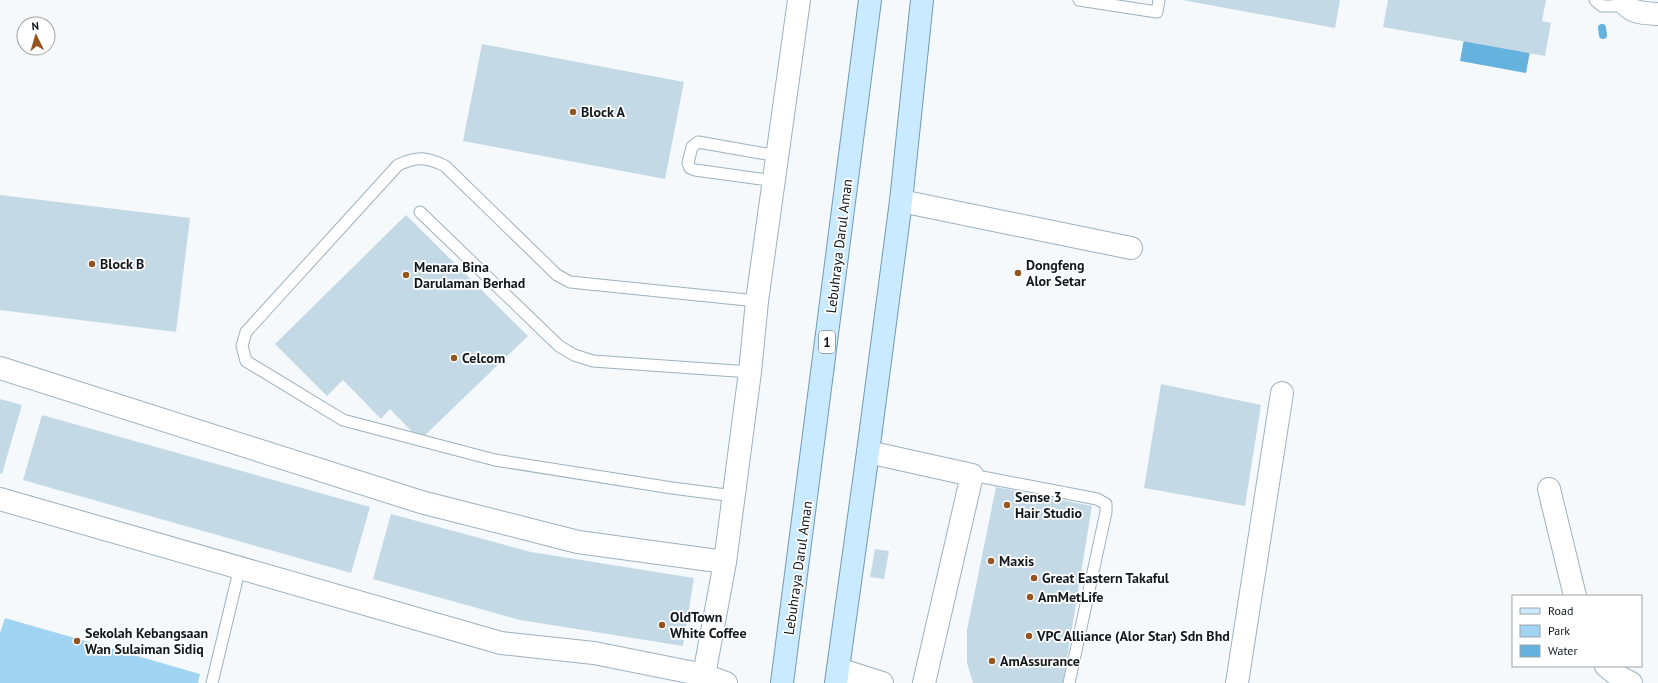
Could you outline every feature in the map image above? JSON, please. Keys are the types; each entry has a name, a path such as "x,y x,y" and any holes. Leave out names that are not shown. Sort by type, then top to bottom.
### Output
{"main road":[{"name":"Lebuhraya Darul Aman","path":"782,683 870,0"},
{"path":"837,676 901,201 922,0"}],"street":[{"path":"704,679 725,562 750,372 757,301 775,181 799,0"},
{"path":"1624,3 1642,13 1658,14"},
{"path":"901,201 1131,248"},
{"path":"0,368 428,504 578,542 725,562"},
{"path":"1237,683 1282,392"},
{"path":"868,452 972,475 924,683"},
{"path":"1549,489 1575,595"},
{"path":"0,499 501,643 594,654 726,683"},
{"path":"1607,667 1621,678 1631,683"},
{"path":"837,676 882,683"}],"lane":[{"path":"1079,0 1157,12 1159,0"},
{"path":"1595,0 1602,6 1624,3"},
{"path":"775,181 695,170 690,168 688,163 694,143 698,142 778,156"},
{"path":"734,496 672,488 495,460 343,420 246,361 242,346 246,332 398,165 410,159 422,158 434,160 446,166 557,275 570,282 757,301"},
{"path":"420,212 559,346 574,355 593,361 750,372"},
{"path":"972,475 1096,499 1106,504 1106,512 1069,683"},
{"path":"212,683 240,567"}],"green space":[{"path":"5,618 200,674 198,683 0,683 0,633"}],"water":[{"path":"1466,28 1532,40 1526,73 1460,61"}],"building":[{"path":"1182,0 1340,0 1335,28"},
{"path":"1388,0 1546,0 1542,21 1551,23 1545,56 1383,27"},
{"name":"Block A","path":"482,44 684,82 665,179 463,141"},
{"name":"Block B","path":"0,195 190,218 176,332 0,310"},
{"name":"Menara Bina Darulaman Berhad","path":"406,215 528,336 420,440 390,409 381,419 343,380 327,396 275,344"},
{"path":"1161,384 1261,405 1245,506 1144,488"},
{"path":"0,399 22,405 2,474 0,473"},
{"path":"42,415 370,507 351,573 23,480"},
{"path":"996,487 1092,506 1063,683 973,683 967,663 967,630"},
{"path":"391,514 531,552 694,578 683,646 520,620 373,579"},
{"path":"875,549 889,551 884,579 870,577"}],"waterway":[{"path":"1602,28 1603,35"}],"place":[{"name":"Block A","path":"573,112"},
{"name":"Block B","path":"92,264"},
{"name":"Dongfeng Alor Setar","path":"1018,273"},
{"name":"Menara Bina Darulaman Berhad","path":"406,275"},
{"name":"Celcom","path":"454,358"},
{"name":"Sense 3 Hair Studio","path":"1007,505"},
{"name":"Maxis","path":"991,561"},
{"name":"Great Eastern Takaful","path":"1034,578"},
{"name":"AmMetLife","path":"1030,597"},
{"name":"OldTown White Coffee","path":"662,625"},
{"name":"VPC Alliance (Alor Star) Sdn Bhd","path":"1029,636"},
{"name":"Sekolah Kebangsaan Wan Sulaiman Sidiq","path":"77,641"},
{"name":"AmAssurance","path":"992,661"}]}
